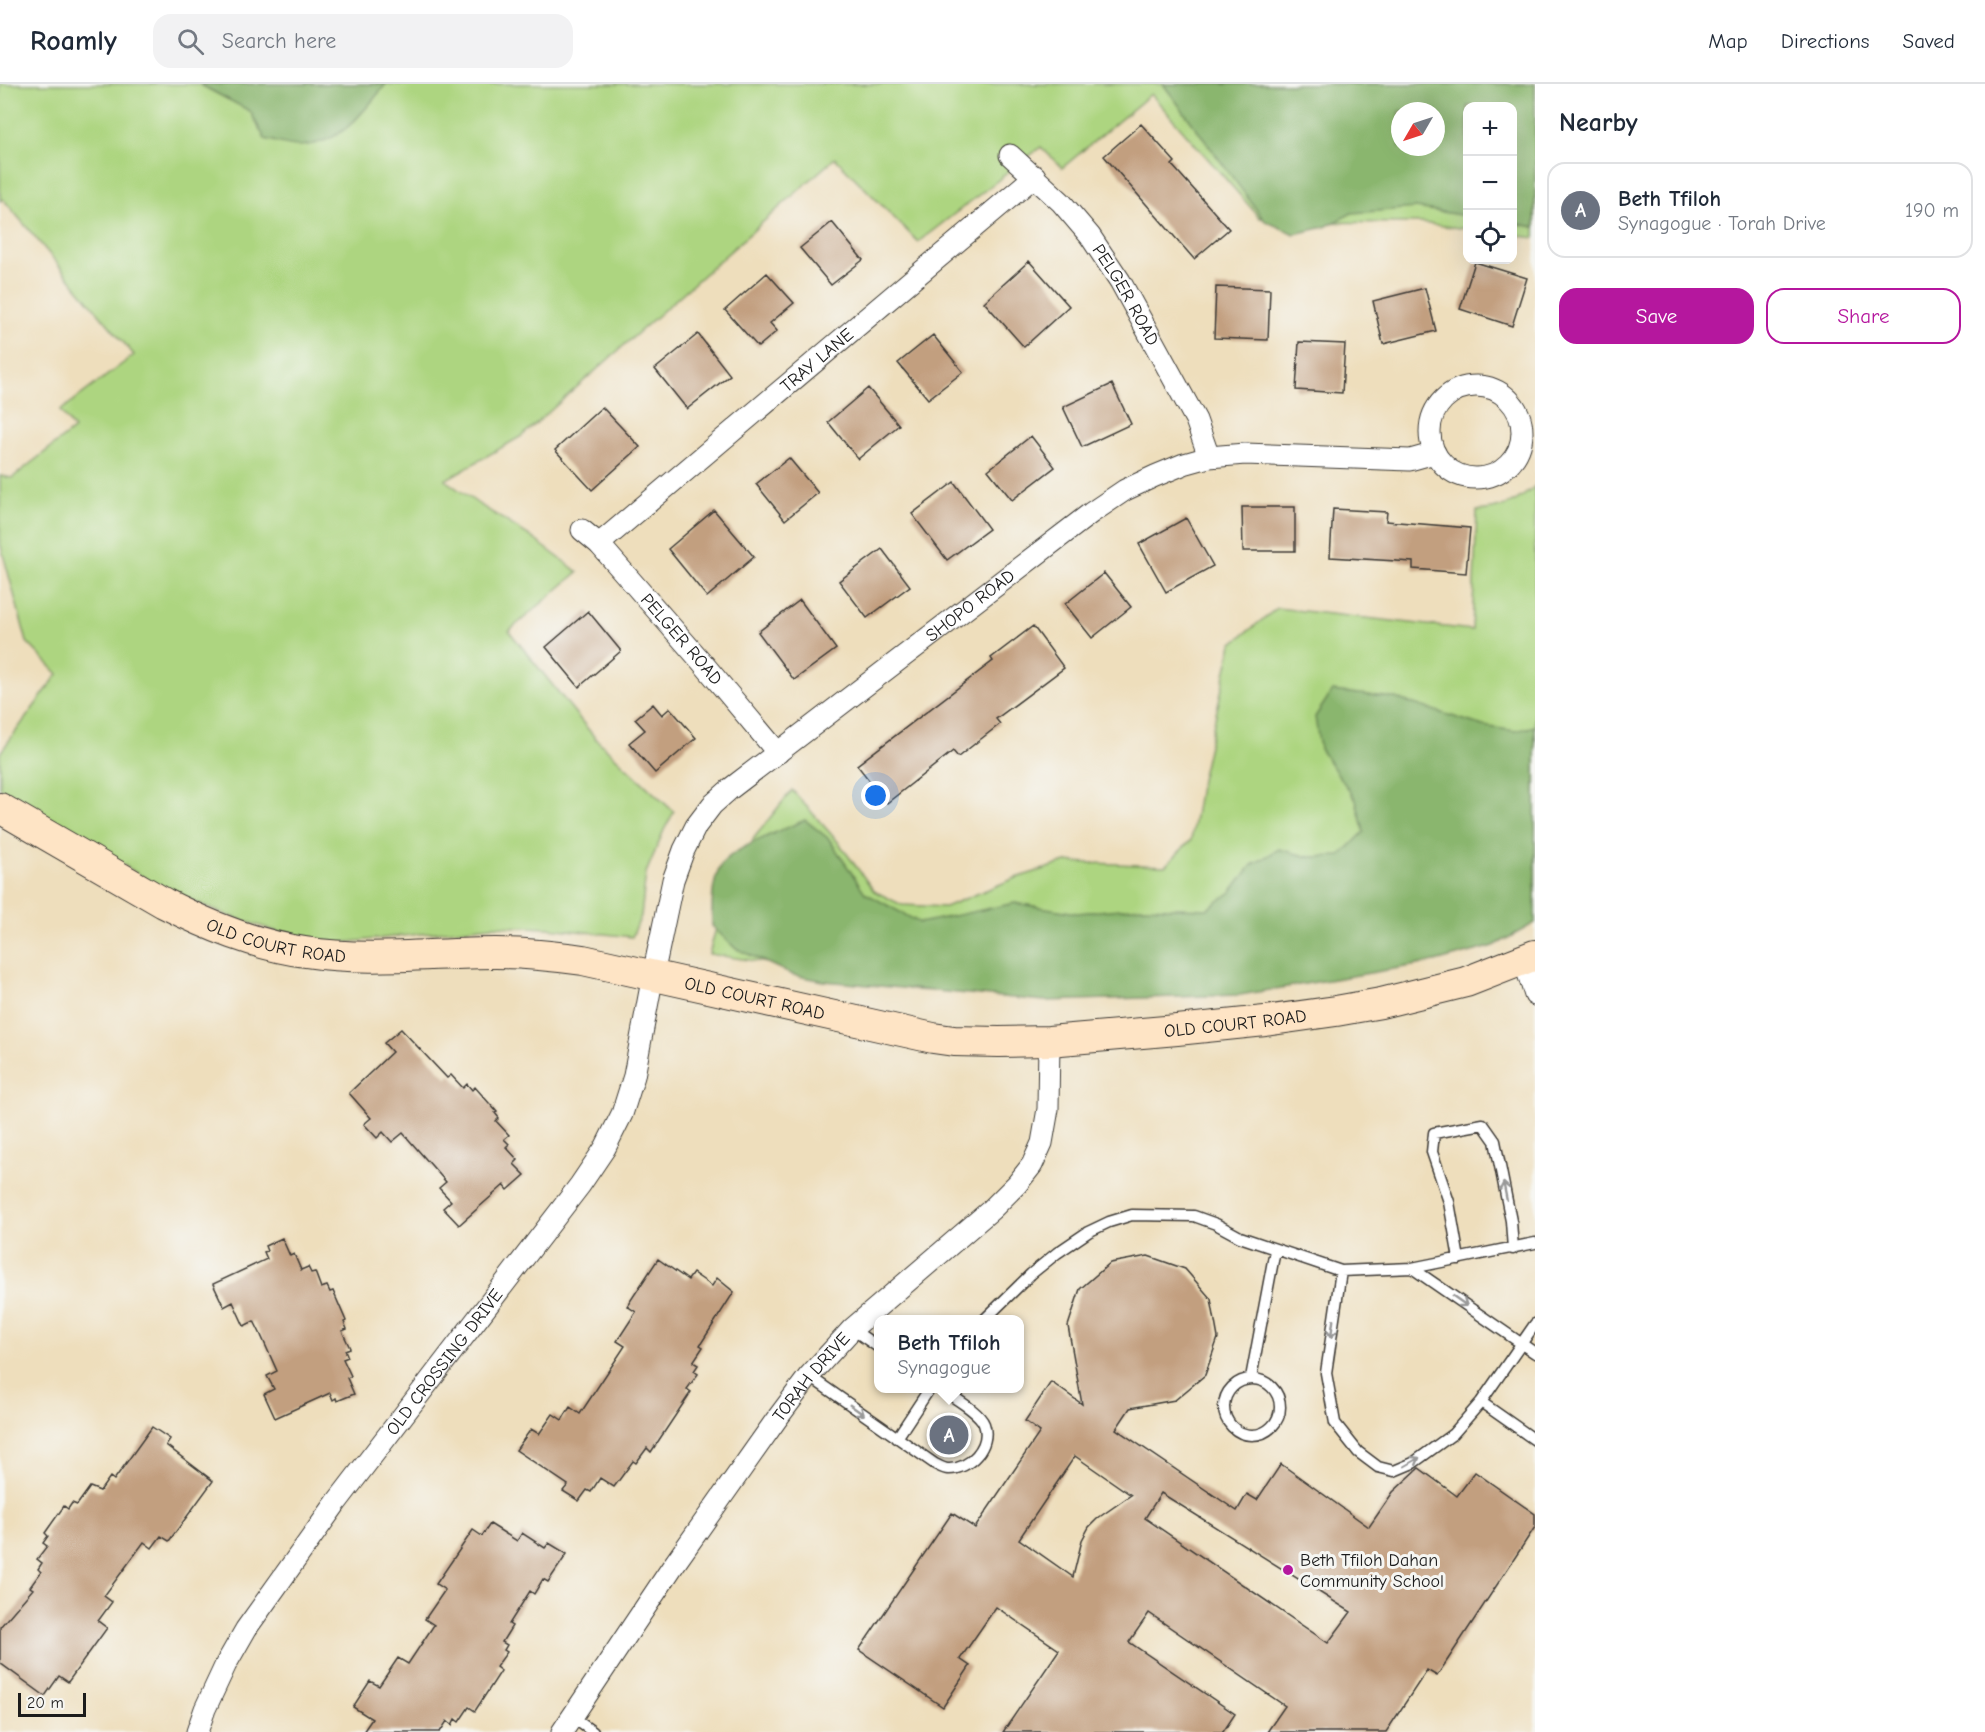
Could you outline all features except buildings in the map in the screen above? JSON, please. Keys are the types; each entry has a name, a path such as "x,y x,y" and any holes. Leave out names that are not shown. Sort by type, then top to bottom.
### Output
{"main road":[{"name":"OLD COURT ROAD","path":"0,808 164,903 191,917 250,940 306,953 361,957 543,954 583,960 954,1041 1049,1041 1265,1021 1381,1003 1466,982 1530,958"}],"street":[{"name":"PELGER ROAD","path":"1010,155 1061,202 1090,236 1120,281 1196,420 1209,457"},
{"name":"TRAY LANE","path":"599,544 1035,176"},
{"path":"1469,386 1483,386 1501,393 1516,408 1522,427 1520,447 1514,459 1498,472 1479,478 1459,475 1443,464 1435,453 1430,440 1431,420 1440,402 1450,393 1469,386"},
{"name":"SHOPO ROAD","path":"652,975 673,880 684,850 696,826 718,800 1091,513 1125,490 1184,464 1209,457 1245,454 1410,460 1435,453"},
{"name":"PELGER ROAD","path":"582,531 599,544 778,753"},
{"path":"1530,958 1535,995"},
{"name":"OLD CROSSING DRIVE","path":"197,1732 226,1664 246,1629 336,1503 580,1185 605,1148 622,1114 634,1076 652,975"},
{"name":"TORAH DRIVE","path":"567,1725 680,1556 809,1376 852,1329 992,1209 1017,1185 1032,1166 1042,1143 1048,1109 1049,1041"}],"lane":[{"path":"1459,1259 1449,1202 1432,1152 1434,1134 1456,1128 1483,1124 1495,1141 1511,1221 1513,1249"},
{"path":"989,1315 1057,1253 1088,1232 1132,1215 1194,1216 1216,1224 1240,1237 1341,1271 1412,1268 1535,1243"},
{"path":"1251,1378 1275,1250"},
{"path":"1412,1268 1535,1353"},
{"path":"1341,1271 1326,1374 1335,1423 1358,1452 1377,1467 1394,1471 1413,1463 1453,1434 1481,1402 1535,1324"},
{"path":"852,1329 874,1344"},
{"path":"809,1376 935,1464 946,1469 962,1467 975,1458 986,1436 984,1423 976,1413 946,1393"},
{"path":"1251,1378 1269,1384 1279,1399 1280,1408 1274,1425 1258,1435 1248,1436 1239,1433 1226,1420 1223,1401 1233,1385 1251,1378"},
{"path":"897,1438 927,1393"},
{"path":"1481,1402 1535,1440"},
{"path":"567,1725 593,1732"}],"green space":[{"path":"0,84 199,84 229,100 217,84 1535,84 1535,238 1517,236 1517,102 1463,102 1463,228 1421,223 1282,222 1260,218 1151,94 1062,168 1041,147 918,242 835,158 522,436 445,480 530,536 578,572 509,631 596,739 674,812 646,873 641,916 632,937 549,928 492,926 340,943 278,932 162,889 0,788 0,753 58,674 27,642 0,543 0,476 12,478 74,429 60,411 134,355 3,199 0,201"},
{"path":"199,84 386,84 368,107 338,134 326,140 297,146 265,139 250,111"},
{"path":"1163,84 1535,84 1535,227 1517,224 1517,102 1463,102 1463,215 1416,208 1352,213 1325,227 1294,234 1265,221"},
{"path":"1535,486 1535,906 1070,997 913,990 833,973 709,954 718,921 754,838 792,790 839,843 874,891 902,905 945,907 1013,879 1066,862 1165,866 1191,840 1201,780 1232,644 1277,608 1472,630 1477,511 1509,504"},
{"path":"1332,691 1395,698 1483,726 1515,731 1535,726 1535,923 1494,946 1435,962 1240,995 1045,1001 824,981 793,975 735,948 712,926 715,881 725,860 745,847 805,820 829,839 865,893 920,923 1015,903 1077,913 1142,907 1207,909 1231,892 1252,865 1279,849 1309,857 1340,856 1364,832 1356,800 1320,749 1315,717"}],"place":[{"name":"Beth Tfiloh","path":"949,1435"},
{"name":"Beth Tfiloh Dahan Community School","path":"1288,1570"}]}
